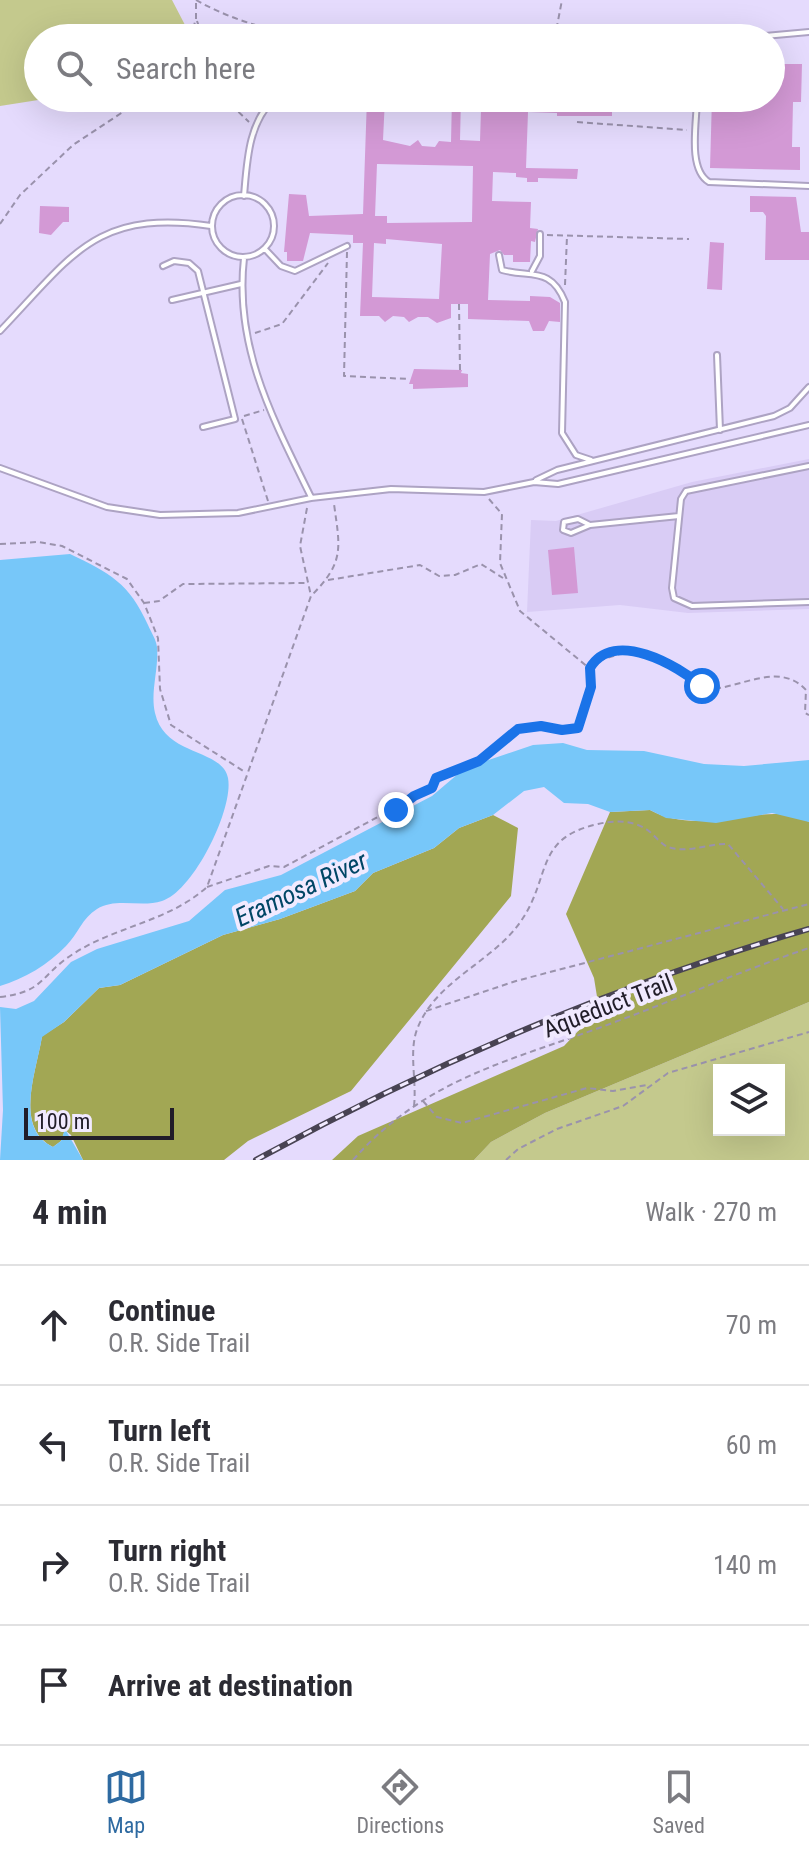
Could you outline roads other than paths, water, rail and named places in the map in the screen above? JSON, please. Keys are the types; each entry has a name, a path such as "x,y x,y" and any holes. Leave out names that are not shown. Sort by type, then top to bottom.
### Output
{"lane":[{"path":"785,34 809,32"},
{"path":"244,196 256,127 266,112"},
{"path":"697,112 696,162 703,178 709,182 809,186"},
{"path":"244,196 266,206 272,215 272,239 265,249 244,258 223,248 211,226 223,203 244,196"},
{"path":"0,331 69,257 97,236 135,225 211,226"},
{"path":"532,271 540,256 544,234"},
{"path":"265,249 281,266 295,271 347,246"},
{"path":"499,255 502,270 532,271 560,291 565,302 562,433 576,455 593,461"},
{"path":"244,258 241,284 249,356 267,409 309,498"},
{"path":"163,266 174,261 189,263 198,271 235,419 203,427"},
{"path":"172,300 241,284"},
{"path":"717,355 720,430"},
{"path":"534,482 551,471 774,416 790,408 809,387"},
{"path":"0,468 84,500 135,513 203,516 309,498 391,489 484,492 534,482 558,484 809,425"},
{"path":"809,466 689,490 683,494 672,588 678,602 692,606 809,602"},
{"path":"590,525 572,519 564,522 563,530 571,533 590,525 679,516"}],"water":[{"path":"70,554 117,581 141,611 156,644 154,705 161,727 170,738 224,768 228,792 225,809 209,848 174,894 154,903 104,905 88,917 52,959 27,975 0,986 0,560"},
{"name":"Eramosa River","path":"563,743 587,750 644,751 704,764 744,766 809,760 809,822 772,813 716,823 666,818 650,810 610,812 588,804 564,803 544,787 524,791 493,815 459,828 434,848 373,873 355,891 280,919 223,935 120,985 99,988 64,1022 42,1037 31,1097 34,1127 41,1138 53,1147 61,1141 65,1129 83,1160 0,1160 3,1110 0,1007 16,1009 34,1001 71,962 97,949 189,921 225,890 281,875 432,796 465,768 533,745"}],"railway":[{"path":"256,1160 389,1091 526,1029 666,975 809,929"}]}
